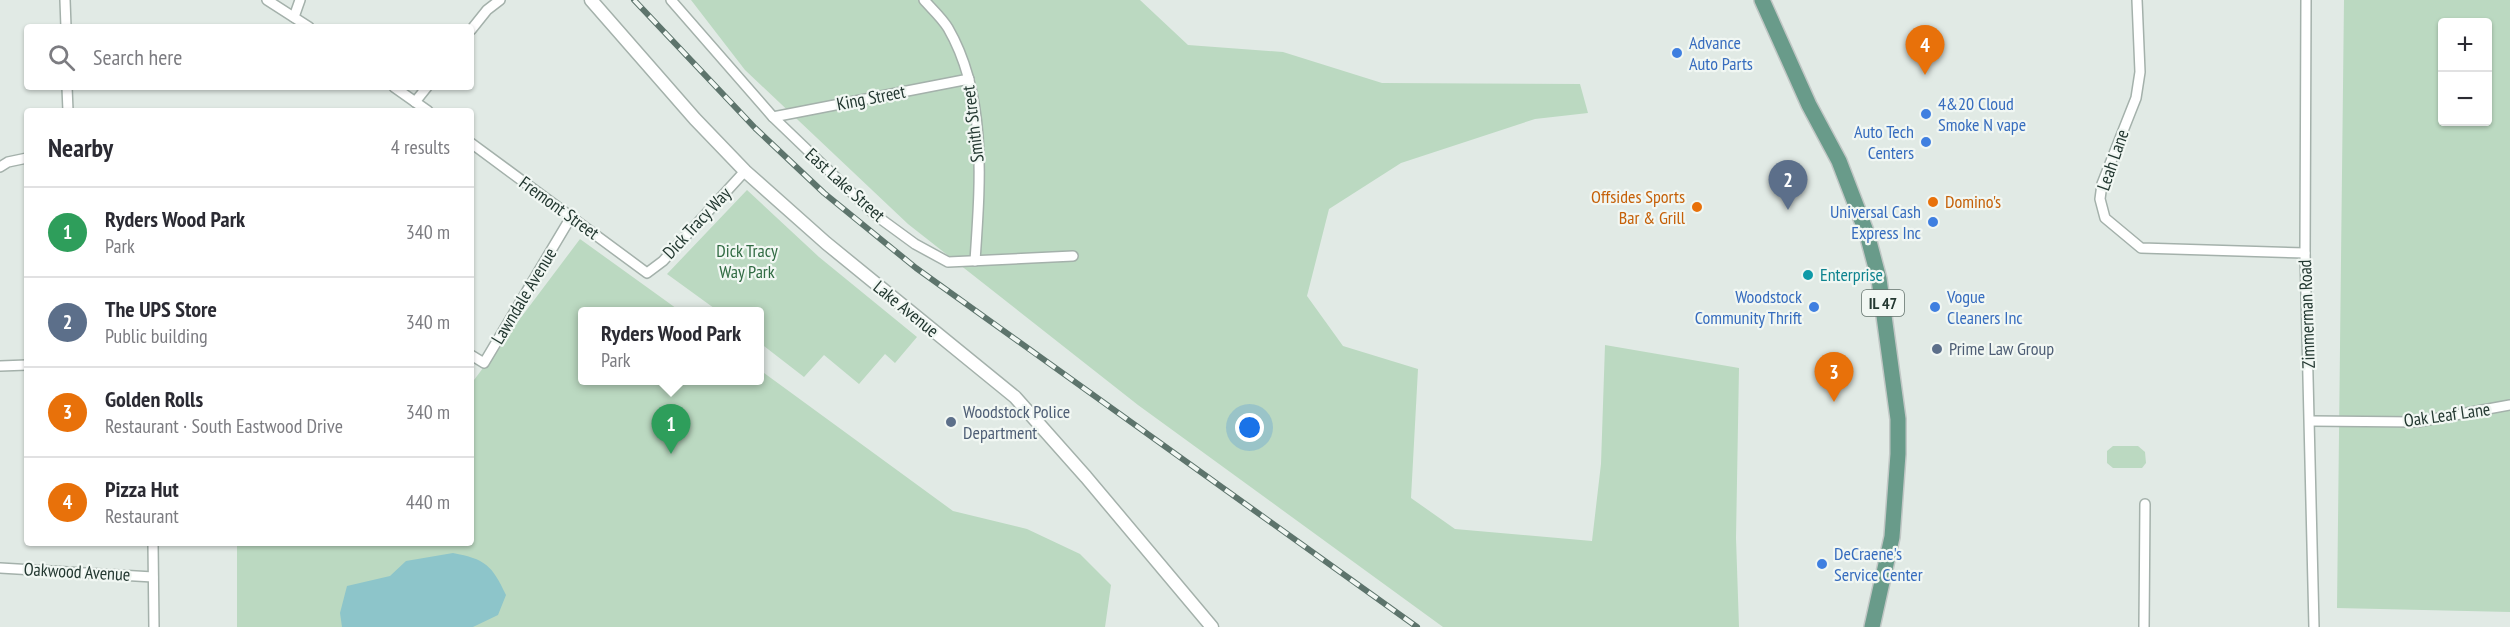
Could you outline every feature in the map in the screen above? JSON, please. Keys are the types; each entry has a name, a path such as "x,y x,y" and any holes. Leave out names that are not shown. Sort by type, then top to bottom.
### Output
{"main road":[{"name":"IL 47","path":"1762,0 1809,105 1839,161 1867,234 1880,279 1898,419 1898,454 1892,537 1872,627"}],"street":[{"path":"65,0 66,24"},
{"path":"267,0 304,24"},
{"path":"294,17 300,0"},
{"path":"474,26 487,10 500,0"},
{"name":"Lake Avenue","path":"591,0 673,95 745,171 834,250 1015,397 1086,477 1212,627"},
{"name":"East Lake Street","path":"671,0 773,117 874,214 915,244 948,262 1073,256"},
{"name":"Smith Street","path":"924,0 948,27 969,79 979,152 975,261"},
{"name":"Leah Lane","path":"2137,0 2140,72 2136,98 2102,184 2100,199 2105,218 2141,248 2305,253"},
{"name":"Zimmerman Road","path":"2306,0 2305,253 2312,421 2314,627"},
{"name":"King Street","path":"773,117 969,79"},
{"path":"67,90 68,108"},
{"path":"398,90 424,108"},
{"path":"415,102 425,90"},
{"name":"Fremont Street","path":"474,145 647,273"},
{"path":"0,167 8,162 24,159"},
{"name":"Dick Tracy Way","path":"647,273 663,261 745,171"},
{"name":"Lawndale Avenue","path":"474,357 484,363 571,217"},
{"path":"0,366 24,365"},
{"name":"Oak Leaf Lane","path":"2312,421 2416,422 2510,405"},
{"path":"2144,627 2145,504"},
{"path":"153,546 154,627"},
{"name":"Oakwood Avenue","path":"0,568 153,577"}],"green space":[{"path":"691,0 1140,0 1188,45 1283,52 1382,83 1580,84 1588,113 1535,119 1401,163 1329,209 1307,296 1343,346 1418,369 1411,498 1455,529 1592,541 1601,464 1605,345 1739,368 1736,538 1739,627 1443,627 1138,405 908,224 745,70"},
{"path":"2344,0 2510,0 2510,612 2337,608"},
{"name":"Dick Tracy Way Park","path":"747,190 819,257 917,337 895,363 885,354 859,384 824,355 804,377 764,346 764,307 712,307 667,274"},
{"path":"580,239 674,307 578,307 578,385 764,385 764,373 953,511 1027,529 1080,554 1111,585 1105,627 237,627 237,546 474,546 474,380"},
{"path":"2113,446 2138,446 2145,452 2146,463 2142,468 2113,468 2107,463 2107,451"}],"water":[{"path":"453,553 480,561 492,570 506,595 498,615 473,627 342,627 340,613 347,586 390,576 406,561"}],"railway":[{"path":"634,0 755,128 824,193 916,268 1417,627"}],"place":[{"name":"Advance Auto Parts","path":"1677,53"},
{"name":"Pizza Hut","path":"1925,75"},
{"name":"4&20 Cloud Smoke N vape","path":"1926,114"},
{"name":"Auto Tech Centers","path":"1926,142"},
{"name":"Domino's","path":"1933,202"},
{"name":"Offsides Sports Bar & Grill","path":"1697,207"},
{"name":"The UPS Store","path":"1788,210"},
{"name":"Universal Cash Express Inc","path":"1933,222"},
{"name":"Enterprise","path":"1808,275"},
{"name":"Woodstock Community Thrift","path":"1814,307"},
{"name":"Vogue Cleaners Inc","path":"1935,307"},
{"name":"Prime Law Group","path":"1937,349"},
{"name":"Golden Rolls","path":"1834,402"},
{"name":"Woodstock Police Department","path":"951,422"},
{"name":"Ryders Wood Park","path":"671,454"},
{"name":"DeCraene's Service Center","path":"1822,564"}]}
